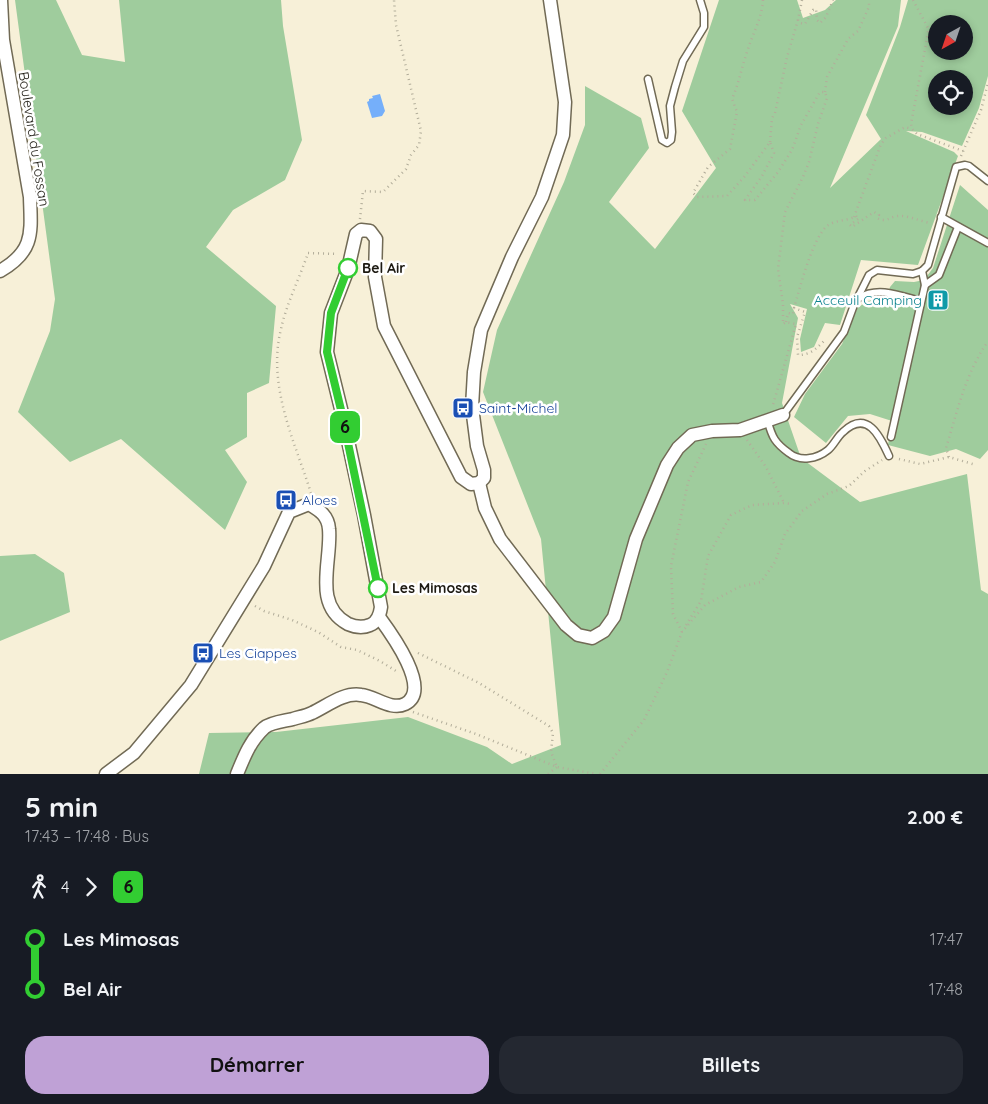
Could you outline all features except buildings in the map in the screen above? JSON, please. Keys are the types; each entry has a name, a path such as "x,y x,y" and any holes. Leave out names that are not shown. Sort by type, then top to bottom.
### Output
{"street":[{"name":"Boulevard du Fossan","path":"0,271 15,262 23,253 29,239 30,221 30,197 3,40 1,0"},
{"path":"106,774 134,753 191,685 264,566 289,512 309,504 322,512 329,528 326,594 331,607 339,619 352,626 362,627 372,624 379,617 382,607 364,515 327,352 331,313 348,269 356,234 361,230 370,232 376,239 375,277 384,326 461,477 471,484 479,483 484,478 484,470 477,446 472,407 474,372 481,330 512,257 542,197 563,135 565,102 550,0"},
{"path":"479,483 486,508 500,539 566,625 578,635 592,638 604,631 614,617 636,540 667,465 678,448 692,435 712,431 740,430 768,422 783,415"},
{"path":"237,774 254,738 267,726 310,714 343,697 361,694 395,706 406,704 416,688 413,674 390,631 379,617"}],"lane":[{"path":"648,79 652,105 662,140 667,143 671,140 672,132 670,106 674,87 683,61 704,27 704,13 700,0"},
{"path":"783,415 840,338 869,275 877,270 913,274 922,271 928,264 956,167 969,166 988,181"},
{"path":"941,217 988,243"},
{"path":"924,285 939,275 958,227"},
{"path":"891,437 924,285 922,271"},
{"path":"858,299 865,295 879,292 920,301"},
{"path":"768,422 772,436 780,447 792,455 803,459 817,456 828,450 843,431 854,424 865,424 876,430 888,456"}],"path":[{"path":"360,218 364,191 383,192 406,169 411,155 419,145 422,131 396,25 394,0"},
{"path":"762,0 762,10 756,32 748,49 738,86 732,99 737,112 730,149 708,167 693,193 697,197 727,196 745,176 770,142"},
{"path":"802,0 775,113 772,118 770,142 774,153 746,200 755,200 778,172 792,150 801,125 815,100 820,92 825,92"},
{"path":"798,20 800,23 805,24 813,10 816,9 817,20 820,23 826,17 833,0"},
{"path":"768,422 796,324 786,322 783,324 782,293 778,269 785,212 809,162 818,124 827,98 825,92 827,77 848,39 858,32 870,0"},
{"path":"912,129 911,124 928,34 928,28 913,0"},
{"path":"965,145 981,110 988,83"},
{"path":"853,218 881,144 886,138 905,128 912,129 917,134 963,151"},
{"path":"786,322 788,313 793,314 802,279 819,234 829,224 856,216 858,219 850,225 852,227 874,212 879,215 877,218 886,221 899,215 933,224 941,217"},
{"path":"309,504 311,492 285,417 282,400 277,366 281,329 308,253 338,254"},
{"path":"794,308 805,312 797,337 798,355 805,355 815,351 828,336"},
{"path":"949,457 946,448 967,379 976,357 988,341"},
{"path":"740,430 766,467 784,503"},
{"path":"682,632 673,614 671,566 688,482 712,431"},
{"path":"682,632 705,605 739,587 761,582 775,562 785,534 802,511 827,494 849,486 865,471 888,456 920,464 949,457 976,464"},
{"path":"600,774 644,720 667,672 682,632 701,601 708,556 731,516 752,505 791,504"},
{"path":"253,604 264,611 292,620 318,632 341,647 357,650 380,661 414,682"},
{"path":"399,649 414,651 449,666 512,702 549,726 553,733 551,752 556,767"},
{"path":"406,704 412,712 484,737 556,767 596,774"},
{"path":"548,774 556,767"}],"green space":[{"path":"15,0 56,0 82,55 125,62 119,0 281,0 283,26 302,140 285,180 233,210 206,247 276,306 269,383 247,393 247,437 225,450 247,482 225,530 121,439 70,462 18,412 50,331 55,299"},
{"path":"719,0 797,0 803,18 825,10 836,0 901,0 898,26 830,188 881,139 866,115 900,27 908,0 988,0 988,76 979,108 962,146 922,132 906,131 954,152 958,156 918,265 861,260 840,325 825,323 814,347 801,352 800,339 807,309 790,304 798,318 782,403 801,458 860,502 967,474 981,590 988,594 988,774 199,774 209,733 276,732 408,717 487,747 512,764 561,745 541,539 483,392 497,330 564,182 585,125 585,86 641,118 649,148 609,202 655,249 716,168 682,111"},
{"path":"960,185 988,210 988,450 980,459 956,449 930,456 888,445 892,421 870,414 848,416 826,443 794,417 805,394 842,344 858,307 871,300 886,301 890,287 895,281 914,282 924,280 933,268"},
{"path":"35,554 64,573 70,612 0,641 0,556"}],"water":[{"path":"380,94 385,111 382,116 372,118 367,102 373,98 372,96"}],"bus line":[{"name":"6","path":"348,268 331,313 327,352 364,515 378,588"}],"place":[{"name":"Bel Air","path":"348,268"},
{"name":"Acceuil Camping","path":"938,300"},
{"name":"Saint-Michel","path":"463,408"},
{"name":"Aloes","path":"286,500"},
{"name":"Les Mimosas","path":"378,588"},
{"name":"Les Ciappes","path":"203,653"}]}
